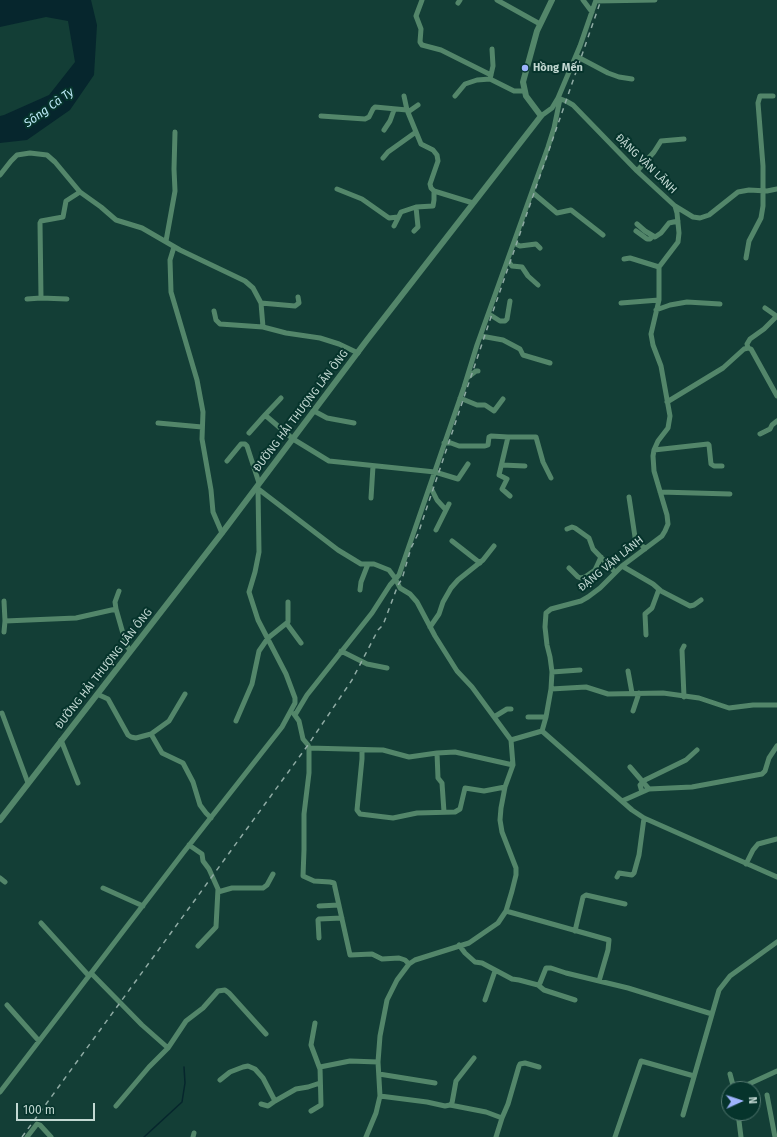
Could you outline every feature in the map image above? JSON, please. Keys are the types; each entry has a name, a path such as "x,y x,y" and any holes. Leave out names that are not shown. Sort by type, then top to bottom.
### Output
{"street":[{"path":"422,0 416,16 422,29 420,42 422,45 441,50 514,91 524,91"},
{"path":"497,0 540,24"},
{"path":"552,0 540,24 523,82 524,91 541,116 552,108 559,99"},
{"path":"582,0 592,12"},
{"path":"0,1092 189,845 372,613 395,578 399,575 554,128 559,99 596,0 655,0"},
{"path":"490,77 493,66 492,48"},
{"path":"576,56 608,73 619,77 632,79"},
{"path":"455,96 465,84 490,77"},
{"path":"394,226 401,212 416,207 432,206 434,203 434,191 430,184 437,164 437,155 433,150 421,144 408,111 404,96"},
{"path":"746,258 749,242 761,218 764,191 762,141 758,106 760,96 773,96"},
{"name":"ĐẶNG VĂN LÃNH","path":"559,99 573,105 637,171 675,206 678,221 678,242 659,267"},
{"path":"321,116 365,119 369,117 374,107 408,111 418,105"},
{"path":"384,130 390,121 394,110"},
{"name":"ĐƯỜNG HẢI THƯỢNG LÃN ÔNG","path":"0,820 541,116"},
{"path":"166,241 175,191 175,132"},
{"path":"383,158 388,152 416,132"},
{"path":"637,171 654,152 661,141 684,139"},
{"path":"0,175 17,156 30,153 47,155 55,162 80,192 116,220 142,228 174,247 246,281 253,288 261,303 263,327"},
{"path":"675,206 693,217 700,218 709,215 738,192 749,190 764,191 777,188"},
{"path":"337,189 362,199 389,218 398,217"},
{"path":"434,191 473,203"},
{"path":"41,298 40,223 41,221 63,217 66,200 80,192"},
{"path":"532,192 556,214 571,210 603,235"},
{"path":"414,231 418,228 416,207"},
{"path":"636,231 647,240 653,236 658,236 669,223 678,221"},
{"path":"637,224 653,236"},
{"path":"514,243 520,246 536,244 540,248"},
{"path":"174,247 170,260 171,292 197,380 203,412 202,443 211,490 213,512 222,533"},
{"path":"624,259 630,258 659,267 659,300 652,330 652,338 661,366 670,419 668,428 658,441 654,450"},
{"path":"508,261 512,266 522,267 528,276 538,285"},
{"path":"261,303 294,306 298,304 298,297"},
{"path":"27,299 68,299"},
{"path":"621,303 659,300"},
{"path":"489,314 500,321 505,321 507,319 510,301"},
{"path":"656,310 670,305 686,302 720,304"},
{"path":"748,348 747,344 750,339 764,329 775,318 775,315 765,308"},
{"path":"214,311 216,320 220,324 263,327 286,333 320,338 339,344 358,353"},
{"path":"481,336 504,340 520,349 523,355 550,363"},
{"path":"667,402 723,368 744,349 748,348"},
{"path":"748,348 751,349 777,396"},
{"path":"467,378 478,371"},
{"path":"249,433 281,398"},
{"path":"460,398 477,405 485,405 494,411 502,399"},
{"path":"314,411 327,418 354,423"},
{"path":"264,415 293,439 329,461 435,472 458,479 468,464"},
{"path":"760,434 770,429 777,421"},
{"path":"158,423 202,427"},
{"path":"444,443 451,443 459,446 485,446 488,445 489,437 491,436 536,437 543,462 551,478"},
{"path":"508,437 499,475 507,479 507,482 502,489 510,496"},
{"path":"227,461 241,444 245,444 247,446 258,486 259,552 249,592 258,620 282,665 295,698 293,713 300,724 303,738 309,748 309,773 304,814 302,876 314,881 333,882 350,955 372,954 380,959 399,958 405,960 409,964"},
{"path":"654,450 708,444 711,464 714,466 722,466"},
{"name":"ĐẶNG VĂN LÃNH","path":"542,732 551,689 552,672 545,627 546,613 551,609 581,601 588,597 600,588 622,566 662,536 667,527 667,515 653,464 654,450"},
{"path":"502,465 525,466"},
{"path":"371,498 373,466"},
{"path":"258,486 338,550 361,564 374,564 383,566 389,570 400,588 410,594 414,599 457,671 472,687 511,740 512,765 505,787 500,820 502,832 516,868 516,875 506,911 498,923 469,943 415,960 409,964 397,980 387,1000 380,1036 378,1062 380,1096 376,1113 366,1137"},
{"path":"430,486 437,500 446,510"},
{"path":"660,492 730,494"},
{"path":"629,497 635,536 645,549"},
{"path":"436,530 449,504"},
{"path":"568,529 572,527 575,528 589,538 593,548 615,572"},
{"path":"452,541 480,563"},
{"path":"430,627 439,614 443,602 451,588 458,580 480,563 494,546"},
{"path":"569,568 578,577 585,578 595,570 601,557"},
{"path":"360,590 361,582 368,564"},
{"path":"622,566 690,606 701,600"},
{"path":"646,635 645,614 652,608 659,589"},
{"path":"119,591 115,602 116,609 126,644 130,651"},
{"path":"4,601 4,632"},
{"path":"288,602 287,624 301,643"},
{"path":"4,621 76,618 116,609"},
{"path":"236,721 252,684 258,654 268,638 287,624"},
{"path":"684,646 682,650 684,696"},
{"path":"341,651 367,664 387,668"},
{"path":"552,672 580,670"},
{"path":"628,671 632,693"},
{"path":"551,689 586,687 608,694 663,693 699,698 729,708 753,705 777,705"},
{"path":"633,711 639,693"},
{"path":"97,694 108,699 128,735 136,738 152,734 169,721 185,694"},
{"path":"494,717 507,709 511,709"},
{"path":"2,713 28,783"},
{"path":"528,717 546,717"},
{"path":"511,740 542,732 632,810 644,818 777,877"},
{"path":"152,734 162,753 183,763 193,782 200,805 211,818"},
{"path":"61,740 78,783"},
{"path":"622,801 649,789 692,787 762,774 765,771 769,758 777,746"},
{"path":"309,748 383,750 409,757 455,752 512,765"},
{"path":"362,750 358,813 393,818 416,813 455,812 460,809 465,788 484,791 505,787"},
{"path":"642,792 640,784 657,773 686,760 697,750"},
{"path":"437,753 438,778 442,783 444,812"},
{"path":"630,767 642,783 649,789"},
{"path":"617,877 619,873 632,875 634,873 639,855 644,818"},
{"path":"746,864 753,850 758,844 777,839"},
{"path":"189,845 202,854 203,861 217,885 218,892 216,927 198,946"},
{"path":"218,892 232,888 263,888 267,885 273,874"},
{"path":"0,878 5,882"},
{"path":"102,888 143,906"},
{"path":"575,931 583,897 586,895 625,904"},
{"path":"319,906 339,905"},
{"path":"506,911 608,940 608,950 599,981"},
{"path":"319,938 319,919 342,918"},
{"path":"41,923 90,975 168,1048"},
{"path":"683,1115 719,990 730,976 777,942"},
{"path":"459,945 475,962 482,963 512,979 538,985 544,990 576,1000"},
{"path":"538,985 546,967 628,988 712,1014"},
{"path":"486,1000 495,971"},
{"path":"116,1106 152,1063 168,1048 186,1021 203,1008 218,991 225,990 229,993 266,1034"},
{"path":"7,1005 39,1041"},
{"path":"311,1111 321,1105 320,1069 311,1045 315,1023"},
{"path":"450,1105 452,1102 456,1081 474,1058"},
{"path":"615,1137 641,1060 694,1076"},
{"path":"320,1069 322,1066 350,1061 378,1062"},
{"path":"496,1137 520,1064 525,1062 539,1067"},
{"path":"220,1080 230,1072 243,1066 251,1066 262,1078 275,1101"},
{"path":"755,1081 777,1071"},
{"path":"379,1074 435,1083"},
{"path":"730,1074 732,1081"},
{"path":"261,1104 268,1106 296,1089 320,1083"},
{"path":"767,1095 775,1137"},
{"path":"380,1096 432,1102 446,1106 450,1105 482,1111 502,1118"},
{"path":"739,1121 741,1137"},
{"path":"28,1137 37,1124 40,1125 51,1137"}],"water":[{"name":"Sông Cà Ty","path":"0,0 91,0 97,25 94,75 70,110 27,140 0,143 0,116 49,95 75,62 68,21 46,17 0,27"}],"waterway":[{"path":"144,1137 182,1102 185,1083 184,1067"}],"railway":[{"path":"22,1137 308,745 352,680 378,630 383,625 398,585 402,579 411,548 418,534 490,320 601,0"}],"place":[{"name":"Hồng Mến","path":"525,68"}]}
